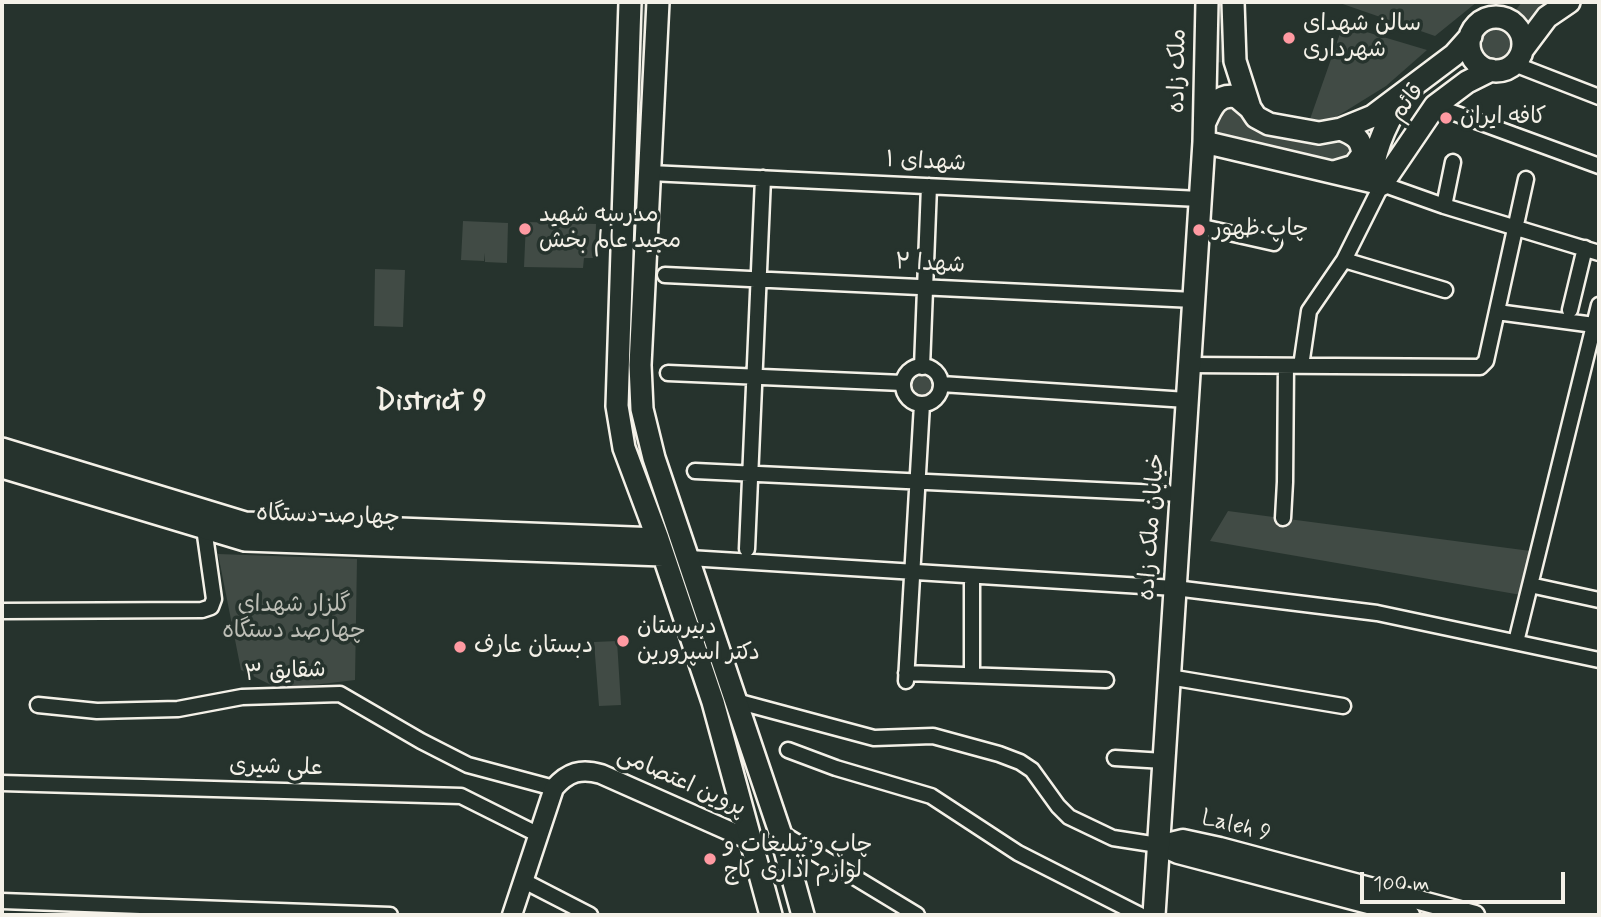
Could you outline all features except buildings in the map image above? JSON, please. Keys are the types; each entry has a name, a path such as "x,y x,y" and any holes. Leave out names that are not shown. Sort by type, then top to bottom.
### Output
{"main road":[{"path":"630,2 617,406 624,448 661,547 713,702 771,915"},
{"path":"658,2 640,365 642,409 654,458 780,832 803,915"},
{"name":"ملک زاده","path":"1204,132 1208,2"},
{"path":"1233,2 1235,61 1250,108 1256,117 1269,124 1318,133 1341,130 1356,136 1362,144 1363,154 1354,166 1334,172"},
{"path":"1515,2 1481,22 1471,36 1471,54 1476,61 1491,70 1507,68 1547,17 1568,2"},
{"path":"1489,18 1507,19 1515,24 1523,40 1519,56"},
{"name":"قائم","path":"1341,130 1373,116 1406,93 1454,55 1471,36"},
{"path":"1205,64 1217,70 1227,68 1235,61"},
{"name":"قائم","path":"1377,182 1435,106 1466,82 1491,70"},
{"path":"1250,108 1237,97 1222,97 1213,105 1204,132 1334,172 1377,182 1375,156 1380,140 1406,93"},
{"name":"خیابان ملک زاده","path":"1154,915 1204,132"},
{"name":"چهارصد دستگاه","path":"2,449 203,520"},
{"name":"چهارصد دستگاه","path":"2,467 245,532 661,547"}],"street":[{"path":"1519,56 1599,97"},
{"path":"1435,106 1599,166"},
{"path":"1444,206 1453,162"},
{"name":"شهدای ۱","path":"650,173 1200,199"},
{"path":"747,549 763,178"},
{"path":"1189,365 1480,367 1486,360 1526,179"},
{"path":"1283,518 1293,366 1309,311 1344,260 1377,182 1444,206 1599,253"},
{"path":"922,366 929,186"},
{"path":"1198,226 1274,243"},
{"path":"1570,310 1585,248"},
{"path":"1344,260 1445,290"},
{"name":"شهدا ۲","path":"665,275 1194,300"},
{"path":"1516,642 1599,305"},
{"path":"1497,312 1594,325"},
{"path":"922,366 937,373 941,384 938,396 922,404 910,400 903,383 909,372 922,366"},
{"path":"668,373 903,383"},
{"path":"941,384 1187,400"},
{"path":"922,404 906,677 972,675 1106,680"},
{"path":"695,471 1181,494"},
{"path":"2,611 202,610 211,607 214,599 203,520"},
{"path":"689,558 1175,589 1377,613 1599,660"},
{"path":"972,576 972,675"},
{"path":"1530,585 1599,600"},
{"path":"1169,677 1343,706"},
{"name":"شقایق ۳","path":"38,705 97,710 178,709 242,697 340,694 468,765 554,789"},
{"path":"736,701 874,738 933,736 999,754 1032,770 1069,817 1113,838 1158,845"},
{"path":"788,750 836,768 931,796 1018,853 1140,915"},
{"path":"1115,758 1164,761"},
{"name":"پروین اعتصامی","path":"554,789 563,778 588,770 752,841"},
{"name":"علی شیری","path":"2,783 461,796 539,835"},
{"path":"512,915 554,789"},
{"path":"780,832 917,915"},
{"name":"Laleh 9","path":"1158,845 1183,839 1220,847 1475,915"},
{"name":"Laleh 9","path":"1158,845 1178,854 1410,915"},
{"path":"524,881 590,915"},
{"path":"2,901 390,915"}],"green space":[{"path":"642,2 649,2 635,416 628,417 627,408"},
{"path":"1213,2 1222,2 1221,44 1225,62 1211,63"},
{"path":"1337,2 1477,2 1435,36"},
{"path":"1522,2 1550,2 1544,12 1528,21 1518,17 1515,11"},
{"path":"1497,20 1514,27 1521,44 1514,61 1497,68 1480,61 1473,44 1480,27"},
{"path":"1343,25 1427,50 1386,86 1336,117 1309,122"},
{"path":"1232,107 1253,124 1343,139 1350,153 1343,160 1326,161 1276,153 1220,138 1218,119"},
{"path":"463,221 508,223 507,263 485,262 485,253 484,261 461,260"},
{"path":"526,222 596,224 595,258 584,258 583,268 524,267"},
{"path":"375,269 405,270 403,327 374,326"},
{"path":"922,368 934,373 939,385 934,397 922,402 910,397 905,385 910,373"},
{"path":"1228,511 1538,552 1527,596 1210,541"},
{"name":"گلزار شهدای چهارصد دستگاه","path":"218,554 357,559 355,680 279,689 241,670"},
{"path":"617,641 621,705 599,706 594,642"}],"place":[{"name":"سالن شهدای شهرداری","path":"1289,38"},
{"name":"کافه ایران","path":"1446,118"},
{"name":"مدرسه شهید مجید عالم بخش","path":"525,229"},
{"name":"چاپ ظهور","path":"1199,230"},
{"name":"دبیرستان دکتر اسپرورین","path":"623,641"},
{"name":"دبستان عارف","path":"460,647"},
{"name":"چاپ و تبلیغات و لوازم اداری کاج","path":"710,859"}],"district":[{"name":"District 9","path":"431,403"}]}
